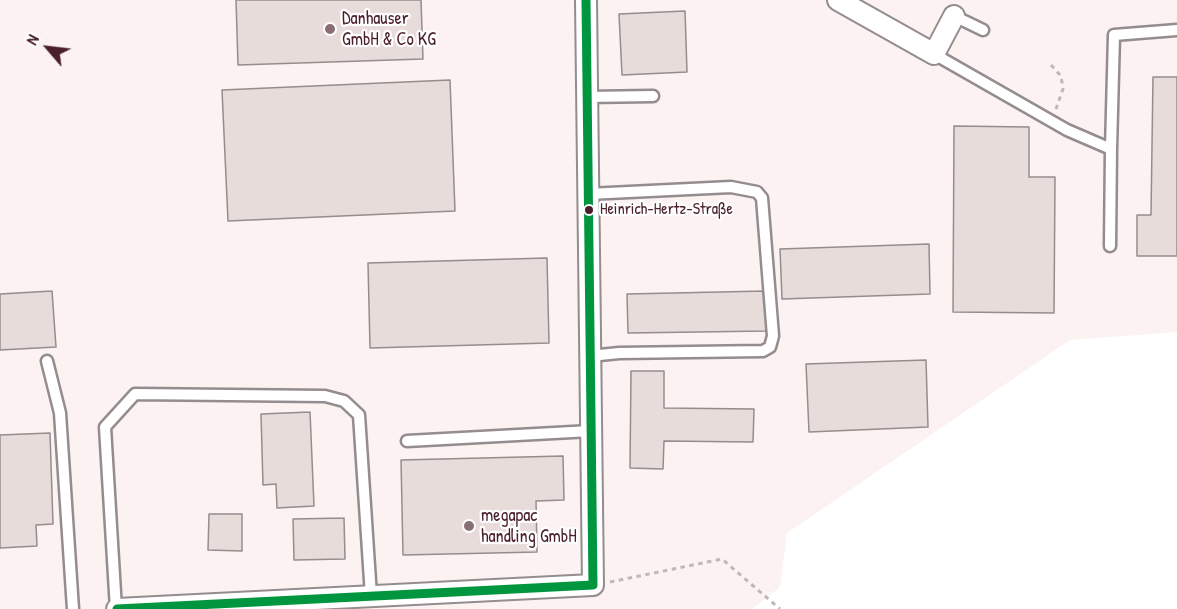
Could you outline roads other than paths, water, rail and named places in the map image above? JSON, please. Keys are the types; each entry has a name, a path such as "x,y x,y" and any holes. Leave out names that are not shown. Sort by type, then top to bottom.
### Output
{"street":[{"path":"116,609 593,585 586,0"},
{"path":"838,0 934,54 954,16"}],"lane":[{"path":"954,16 983,30"},
{"path":"1110,246 1114,35 1177,30"},
{"path":"934,54 1053,122 1111,149"},
{"path":"587,97 653,96"},
{"path":"588,194 731,187 757,192 762,198 773,336 770,347 763,351 590,356"},
{"path":"47,362 60,413 73,609"},
{"path":"116,609 105,427 135,394 325,396 344,401 359,415 371,596"},
{"path":"407,441 591,431"}],"place":[{"name":"Danhauser GmbH & Co KG","path":"330,29"},
{"name":"Heinrich-Hertz-Straße","path":"589,210"},
{"name":"megapac handling GmbH","path":"469,526"}]}
